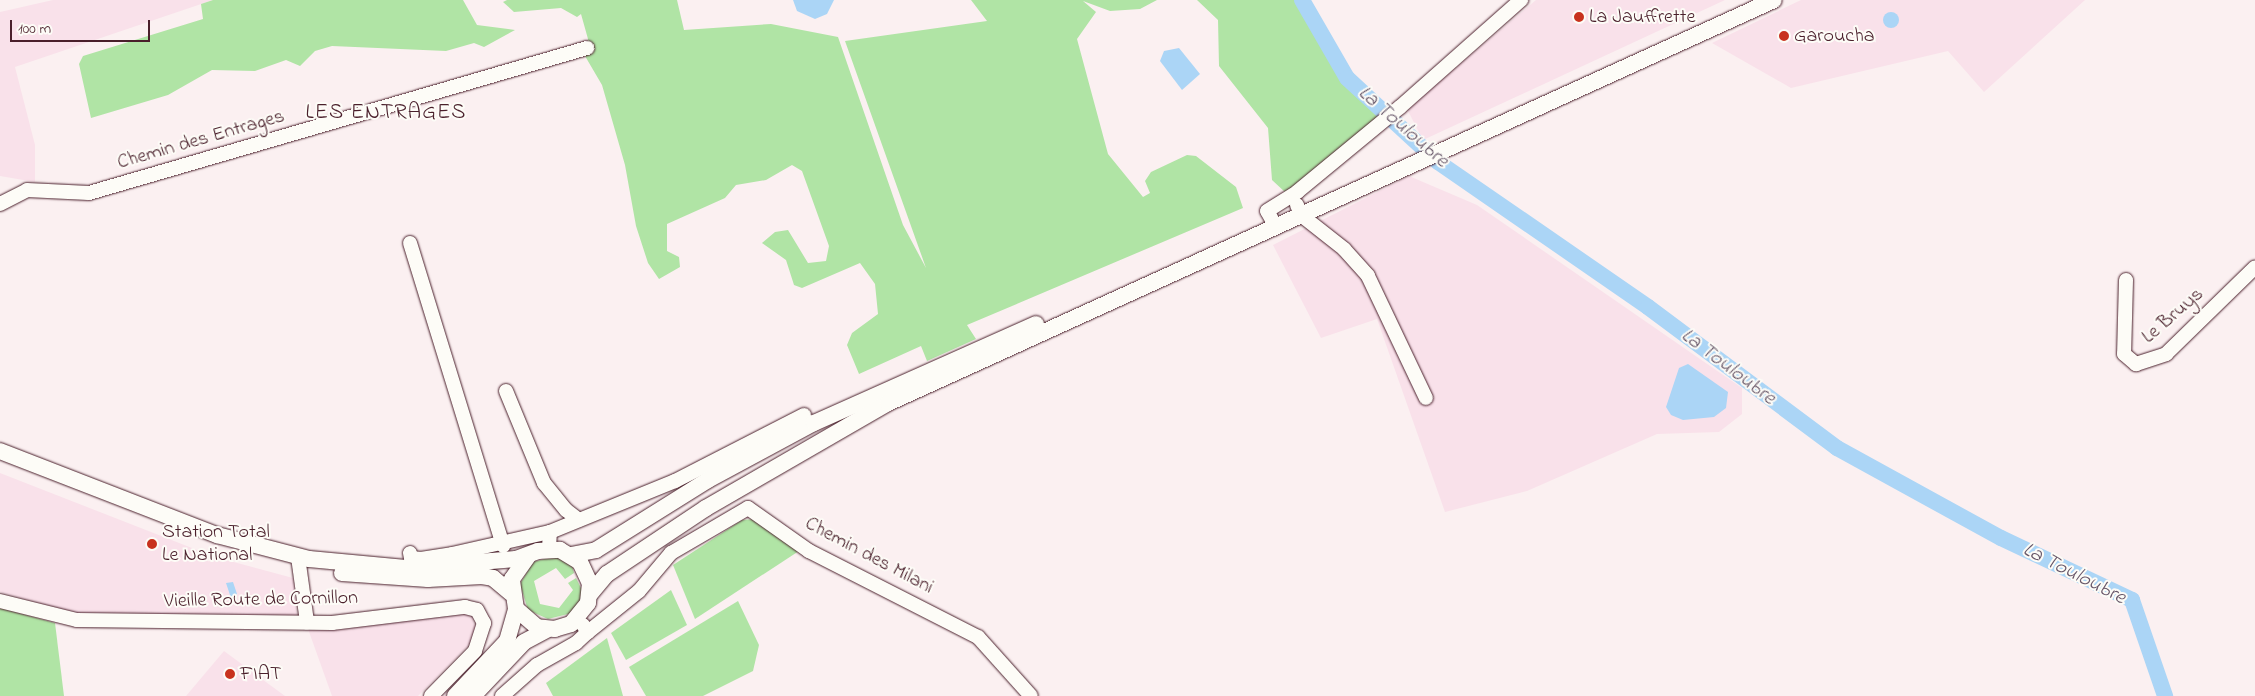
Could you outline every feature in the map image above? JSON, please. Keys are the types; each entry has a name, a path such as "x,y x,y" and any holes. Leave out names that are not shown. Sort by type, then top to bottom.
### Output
{"main road":[{"path":"473,696 524,642 547,630 564,628 578,619 590,594 607,574 714,504 880,408 1299,210 1751,0"},
{"path":"1444,144 1774,0"},
{"path":"0,451 217,535 299,562 406,568 528,556 549,549 571,554 596,550 708,480 814,423 1274,222"},
{"path":"0,463 170,529 299,562 393,579 482,576 493,578 529,623 547,630"},
{"path":"571,554 587,571 590,594"},
{"path":"454,696 507,641 515,573 528,556"}],"street":[{"path":"1274,222 1268,211 1297,192 1400,106 1521,0"},
{"name":"Chemin des Entrages","path":"0,204 27,190 89,193 587,48"},
{"path":"1299,210 1344,249 1368,276 1426,398"},
{"path":"410,243 503,546"},
{"name":"Le Bruys","path":"2126,280 2124,354 2136,364 2166,354 2255,267"},
{"path":"506,391 544,483 566,510 580,520"},
{"path":"410,553 411,558 421,558 503,546 550,532 675,481 804,415"},
{"name":"Chemin des Milani","path":"588,632 639,591 671,553 748,508 809,551 978,637 1031,696"},
{"path":"549,549 550,532"},
{"path":"299,562 307,622"},
{"name":"Vieille Route de Cornillon","path":"0,601 77,620 307,622 465,607 477,610 484,623 475,651 431,696"},
{"path":"502,696 537,665 588,632 578,619"}],"shaded area":[{"path":"53,0 213,0 15,67 35,145 35,182 0,176 0,12"},
{"path":"1536,0 1725,0 1423,140 1407,109"},
{"path":"1801,0 2085,0 1984,92 1948,51 1791,88 1712,43"},
{"path":"1409,176 1477,205 1742,388 1742,414 1719,432 1657,434 1527,491 1445,512 1377,319 1321,338 1273,245"},
{"path":"0,473 215,557 293,578 297,618 80,615 0,592"},
{"path":"469,608 478,636 418,696 332,696 308,629"},
{"name":"FIAT","path":"224,651 285,696 186,696"}],"green space":[{"path":"213,0 463,0 477,25 515,30 484,47 474,43 446,51 332,46 315,51 300,66 286,60 255,71 212,70 168,95 91,118 79,64 83,56 203,19 201,4"},
{"path":"507,0 677,0 684,30 771,24 838,37 903,225 926,268 845,41 987,21 971,0 1157,0 1140,9 1110,11 1083,1 1096,12 1077,39 1108,154 1143,197 1150,193 1145,181 1151,172 1187,155 1196,156 1236,187 1243,208 967,325 976,339 927,361 921,346 859,374 847,345 852,333 878,314 875,284 860,263 802,288 794,285 786,260 762,243 775,232 788,230 808,263 826,261 829,246 802,171 792,165 766,180 736,185 725,198 667,224 667,251 679,257 680,267 659,279 648,263 636,226 625,165 602,85 585,56 588,39 581,14 577,17 561,8 514,12 503,2"},
{"path":"1197,0 1297,0 1344,85 1381,115 1286,193 1272,180 1268,128 1219,66 1218,20"},
{"path":"755,519 802,549 695,619 673,565 742,520"},
{"path":"556,556 572,565 574,573 565,579 556,568 534,581 540,604 559,608 573,590 568,583 576,578 584,594 572,613 548,619 528,610 520,584 533,562"},
{"path":"671,590 687,625 626,660 611,633"},
{"path":"738,601 759,645 753,671 703,696 646,696 629,667"},
{"path":"0,608 55,623 64,696 0,696"},
{"path":"607,638 623,696 553,696 546,683"}],"water":[{"path":"793,0 834,0 827,14 815,19 797,11"},
{"path":"1891,12 1897,14 1899,20 1897,26 1891,28 1885,26 1883,20 1885,14"},
{"path":"1179,48 1200,74 1182,90 1160,61 1164,51"},
{"path":"1688,364 1728,392 1726,408 1714,417 1683,420 1671,415 1666,407 1679,368"},
{"path":"233,582 237,594 232,601 226,583"}],"waterway":[{"name":"La Touloubre","path":"1302,0 1347,78 1438,162 1648,307 1837,448 2001,538 2132,600 2165,696"}],"place":[{"name":"La Jauffrette","path":"1579,17"},
{"name":"Garoucha","path":"1784,36"},
{"name":"Station Total Le National","path":"152,544"},
{"name":"FIAT","path":"230,674"}],"district":[{"name":"LES ENTRAGES","path":"386,114"}]}
